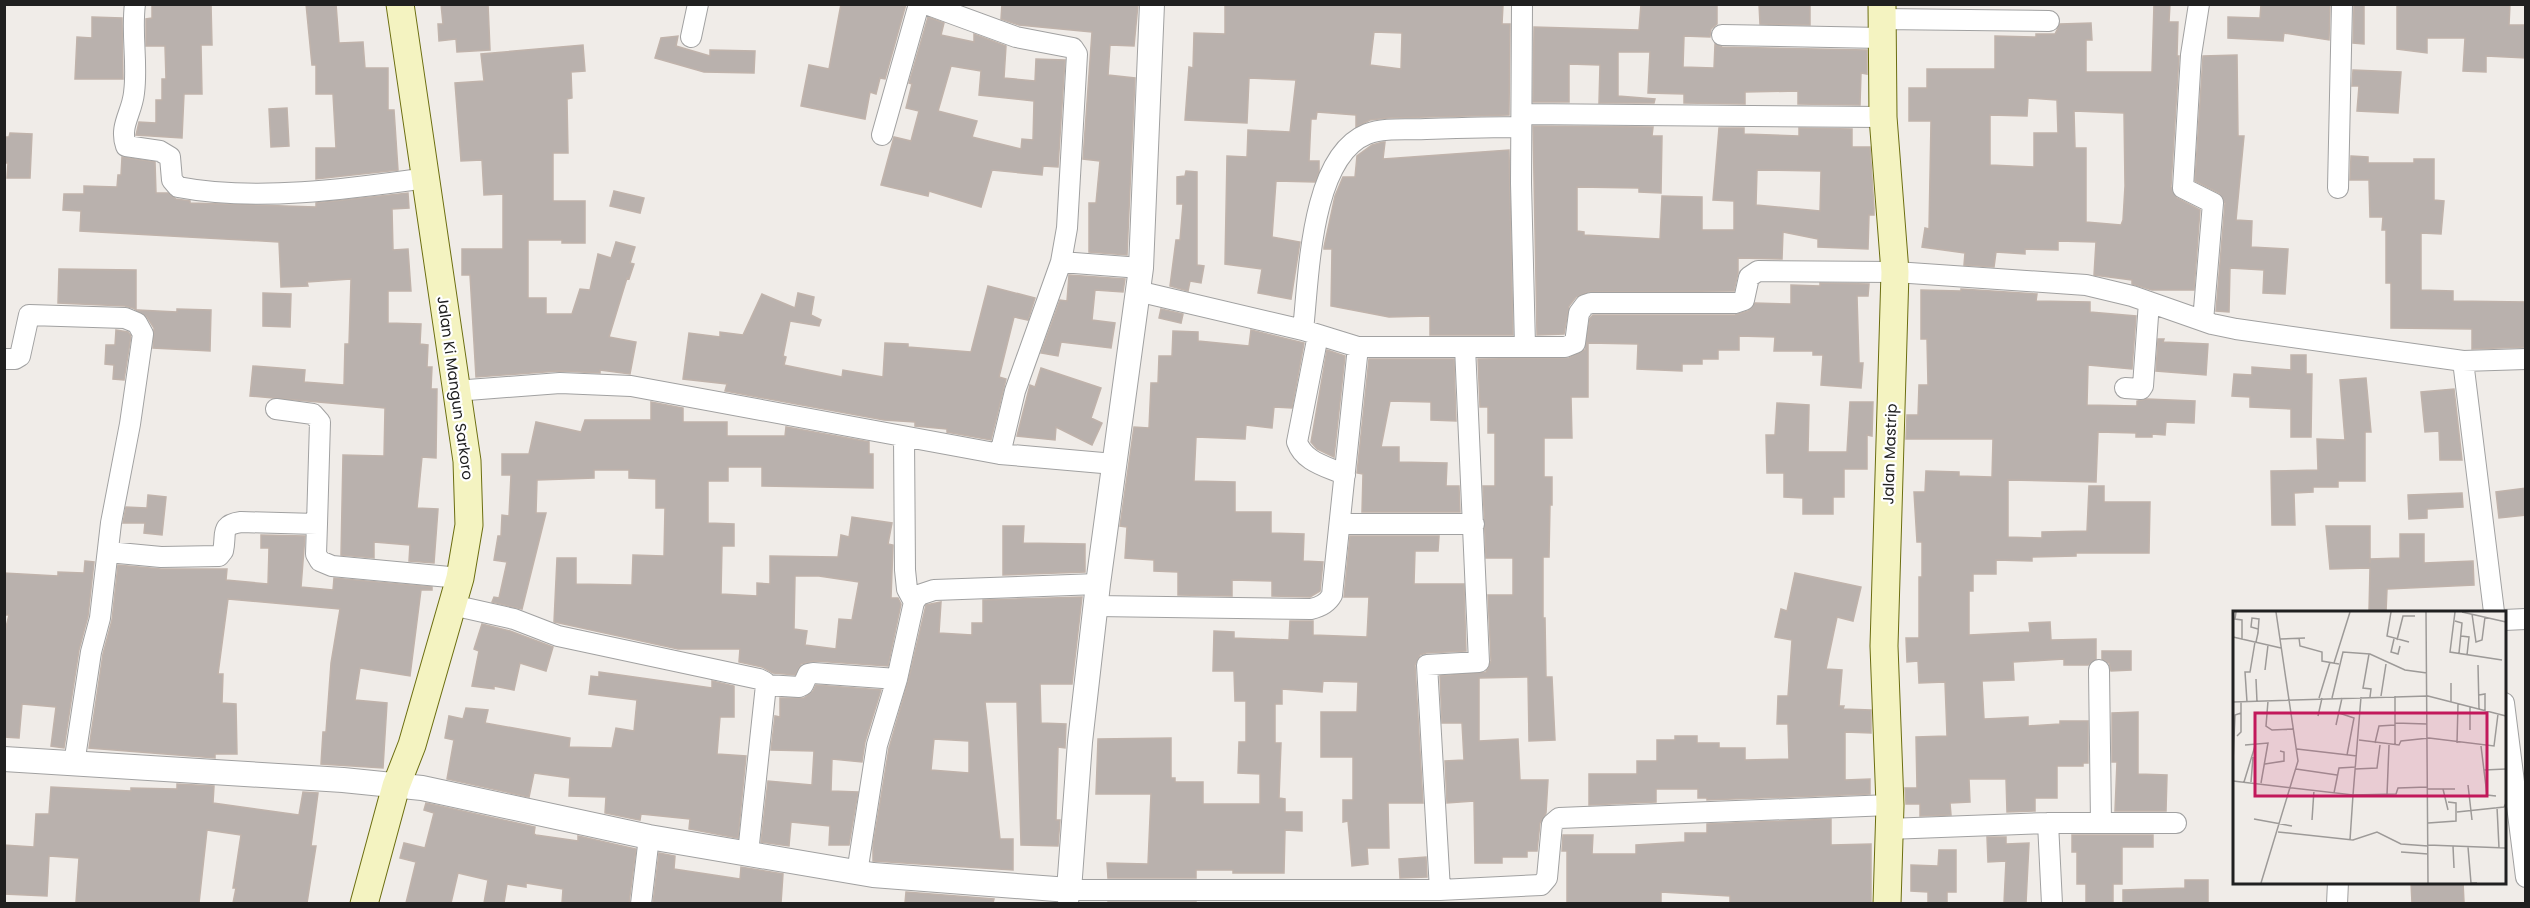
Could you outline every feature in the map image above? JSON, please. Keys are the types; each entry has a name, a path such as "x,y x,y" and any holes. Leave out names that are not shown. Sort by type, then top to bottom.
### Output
{"main road":[{"name":"Jalan Ki Mangun Sarkoro","path":"364,903 396,786 412,745 460,578 469,525 467,461 400,4"},
{"name":"Jalan Mastrip","path":"1882,20 1884,117 1895,272 1884,645 1889,817 1887,903"}],"street":[{"path":"135,4 132,23 134,92 122,135 126,146 160,151 170,157 172,180 178,187 248,192 336,190 426,178"},
{"path":"692,37 698,4"},
{"path":"882,135 919,4"},
{"path":"926,4 1016,37 1073,48 1076,52 1066,228 1061,262 1014,391 1000,454"},
{"path":"1068,897 1080,742 1139,280 1152,4"},
{"path":"1522,4 1521,183 1526,346"},
{"path":"2199,4 2192,55 2183,188 2213,203 2203,321"},
{"path":"2338,188 2342,4"},
{"path":"1722,35 1882,20 2049,21"},
{"path":"1345,475 1308,459 1300,451 1297,442 1311,332 1318,203 1331,174 1354,141 1383,130 1522,120 1884,117"},
{"path":"1061,262 1139,280 1358,347 1571,346 1577,338 1581,309 1591,303 1735,303 1744,300 1749,277 1758,272 1895,272 2086,285 2236,329 2463,361 2526,359"},
{"path":"2125,388 2141,389 2143,386 2149,302"},
{"path":"4,359 11,360 20,356 29,315 125,318 132,319 141,327 143,340 111,523 100,618 91,652 74,764"},
{"path":"857,873 877,745 897,679 914,602 919,595 934,590 1097,595 1311,609 1319,607 1332,595 1358,347"},
{"path":"1440,890 1427,665 1479,662 1465,347"},
{"path":"2463,361 2494,611"},
{"path":"455,391 560,383 631,386 1000,454 1114,464"},
{"path":"276,409 313,414 320,422 316,554 320,561 332,566 460,578"},
{"path":"904,437 904,570 907,589 914,602"},
{"path":"108,552 161,556 219,555 223,551 224,529 229,524 241,522 317,524"},
{"path":"1340,524 1474,524"},
{"path":"452,605 514,619 558,636 765,682 748,853"},
{"path":"2506,620 2526,619"},
{"path":"2099,670 2102,823"},
{"path":"766,685 799,687 803,685 808,674 813,673 897,679"},
{"path":"2506,711 2526,877"},
{"path":"4,759 343,780 422,788 649,837 857,873 1068,897 1440,890 1545,883 1552,824 1559,818 1889,817 2048,823 2176,822"},
{"path":"2048,823 2052,903"},
{"path":"641,903 649,837"},
{"path":"2337,903 2338,884"}],"building":[{"path":"152,4 211,4 212,45 201,45 202,94 184,94 182,138 136,135 139,122 156,123 156,100 162,100 162,79 166,79 165,46 146,46 146,19 152,18"},
{"path":"306,4 336,4 339,43 363,42 365,68 388,68 388,110 394,110 398,170 316,179 316,148 336,148 333,94 316,94 316,65 312,65"},
{"path":"441,4 488,4 490,50 457,52 456,39 439,41 438,24 443,24"},
{"path":"841,4 906,4 885,79 880,78 876,94 870,92 865,119 801,106 809,65 829,69"},
{"path":"1002,4 1138,4 1134,46 1110,45 1108,75 1135,78 1127,255 1089,252 1089,203 1096,203 1100,161 1083,159 1092,32 1019,25 1001,19"},
{"path":"1225,4 1503,5 1502,24 1510,24 1509,115 1388,118 1370,120 1356,127 1356,115 1317,112 1316,119 1311,119 1309,161 1319,161 1319,172 1315,182 1276,181 1272,237 1300,242 1291,299 1258,293 1262,269 1225,264 1227,156 1247,157 1248,130 1290,132 1296,80 1249,78 1247,123 1185,120 1189,67 1193,68 1194,33 1225,34","holes":["1374,32 1402,33 1401,69 1370,65"]},
{"path":"1641,4 1717,4 1717,24 1711,29 1710,37 1684,36 1683,67 1714,68 1715,44 1722,47 1867,50 1867,74 1861,73 1860,105 1798,104 1798,91 1745,92 1745,104 1684,103 1684,94 1648,93 1650,52 1618,52 1618,96 1655,99 1654,103 1599,103 1600,65 1569,64 1569,102 1533,102 1534,27 1639,30"},
{"path":"1759,4 1810,4 1810,25 1760,24"},
{"path":"2154,4 2170,4 2169,22 2178,22 2177,56 2179,56 2171,187 2177,198 2200,210 2194,290 2152,290 2132,284 2132,280 2094,275 2096,242 2058,241 2058,250 2025,249 2025,254 1996,252 1994,267 1964,265 1965,253 1922,247 1925,228 1929,229 1931,121 1909,121 1909,88 1927,88 1927,69 1995,69 1995,36 2036,37 2036,34 2055,34 2060,24 2091,23 2092,40 2086,40 2086,72 2152,72","holes":["2028,98 2057,100 2058,133 2034,133 2034,167 1990,165 1990,115 2027,116","2074,111 2124,113 2125,186 2121,225 2086,222 2086,148 2075,148"]},
{"path":"2261,4 2330,4 2329,40 2284,33 2283,41 2228,38 2228,17 2260,18"},
{"path":"2354,4 2364,4 2364,44 2353,43"},
{"path":"2397,4 2510,4 2509,25 2526,25 2526,58 2486,56 2486,72 2463,71 2465,38 2427,38 2427,53 2397,49"},
{"path":"92,17 122,18 123,79 75,79 77,37 92,38"},
{"path":"928,17 944,23 941,35 974,42 974,34 1006,46 1004,78 1035,81 1036,59 1065,60 1058,167 1043,166 1042,175 992,170 981,207 929,191 928,196 881,185 894,137 911,141 919,111 906,108 912,84 909,83","holes":["951,66 981,71 979,95 1034,101 1033,140 1022,139 1021,149 972,137 977,121 938,111"]},
{"path":"678,36 676,46 710,56 710,50 755,51 754,73 704,72 655,58 661,38"},
{"path":"583,45 585,71 571,72 572,98 567,99 568,153 553,153 553,201 585,201 585,243 528,240 528,298 546,298 546,314 572,314 580,289 590,290 598,254 611,258 616,242 635,247 630,263 634,264 629,279 627,278 609,337 636,342 630,374 600,370 600,373 559,371 476,377 470,275 462,275 462,249 503,249 503,194 484,195 482,160 461,161 455,83 484,81 481,54"},
{"path":"2237,55 2238,136 2244,136 2236,220 2252,221 2251,247 2288,249 2285,294 2263,293 2264,270 2230,268 2229,312 2216,311 2225,203 2219,193 2195,181 2203,56"},
{"path":"2353,70 2401,72 2398,113 2357,111 2359,86 2352,86"},
{"path":"287,108 289,146 271,147 269,109"},
{"path":"1533,126 1653,127 1652,136 1662,136 1661,193 1639,192 1639,188 1577,187 1577,231 1584,232 1584,235 1660,239 1662,196 1702,197 1702,230 1734,230 1734,201 1713,200 1719,128 1744,128 1744,134 1799,136 1799,128 1852,129 1852,147 1870,147 1874,215 1869,215 1868,249 1818,247 1818,239 1783,232 1782,259 1738,258 1738,273 1734,291 1588,292 1576,297 1569,306 1564,334 1537,335","holes":["1757,170 1821,171 1820,211 1756,205"]},
{"path":"10,133 32,134 30,178 7,178 8,163 4,163 4,137 9,137"},
{"path":"1385,142 1383,159 1509,150 1513,335 1430,335 1430,316 1389,317 1331,306 1332,249 1324,249 1324,247 1335,196 1343,177 1355,177 1357,156 1372,145"},
{"path":"2351,156 2368,157 2368,163 2414,163 2414,159 2434,159 2434,200 2444,201 2441,234 2421,233 2421,290 2453,291 2453,301 2526,302 2526,347 2472,349 2472,329 2391,328 2391,283 2386,283 2386,230 2382,230 2383,217 2370,217 2369,180 2350,180"},
{"path":"122,157 155,162 156,193 168,193 176,199 190,201 190,203 316,207 316,203 408,193 409,208 392,209 393,250 408,249 411,291 388,291 388,323 421,324 420,344 428,345 427,367 432,367 431,389 437,389 436,458 422,457 417,508 438,509 434,563 409,561 410,545 374,542 374,558 341,555 343,455 384,456 385,408 250,396 253,366 305,370 304,382 344,385 345,344 349,344 351,279 307,282 308,286 281,287 279,242 80,231 81,211 63,210 64,194 84,194 84,186 117,187 118,175 121,175"},
{"path":"1186,171 1197,172 1197,265 1204,266 1201,283 1190,281 1188,291 1170,286 1176,240 1180,240 1183,204 1177,204 1177,177 1185,176"},
{"path":"614,191 644,198 640,213 610,206"},
{"path":"59,269 136,270 136,309 125,306 58,303"},
{"path":"1069,275 1125,279 1123,292 1095,290 1092,320 1115,323 1111,348 1061,342 1058,356 1041,353 1060,300 1067,301"},
{"path":"1820,283 1869,284 1868,296 1857,296 1859,363 1863,363 1861,388 1821,385 1823,355 1813,355 1813,351 1774,351 1775,337 1739,336 1739,350 1718,350 1718,359 1702,359 1702,364 1682,364 1682,371 1637,369 1638,344 1588,343 1588,397 1571,397 1572,438 1544,438 1544,477 1552,477 1552,505 1550,505 1549,557 1543,557 1543,618 1545,618 1546,677 1552,677 1555,740 1529,741 1528,677 1479,678 1479,741 1518,739 1520,780 1548,780 1546,813 1540,823 1537,851 1527,851 1527,857 1502,857 1502,863 1475,863 1474,801 1447,803 1445,761 1464,760 1462,723 1442,723 1440,676 1486,672 1491,661 1488,595 1513,595 1513,558 1486,558 1483,486 1495,486 1495,433 1488,433 1488,407 1480,407 1478,359 1569,358 1585,350 1590,318 1593,315 1735,315 1748,311 1755,303 1791,304 1791,285 1820,286"},
{"path":"988,286 1035,298 1028,320 1014,317 999,377 1006,379 991,440 947,432 947,429 915,426 915,422 884,420 725,391 727,384 683,379 689,333 720,337 720,332 743,335 762,294 795,308 798,293 814,297 811,315 821,320 819,326 790,321 783,356 786,357 784,365 842,377 843,370 883,377 885,343 971,352"},
{"path":"1961,289 2037,294 2036,301 2090,302 2090,312 2136,316 2132,369 2088,365 2087,405 2137,406 2137,401 2147,399 2195,401 2194,423 2166,422 2165,435 2152,434 2152,437 2136,437 2136,433 2098,432 2096,482 2008,480 2008,537 2042,538 2042,532 2087,531 2089,486 2104,486 2104,502 2150,502 2149,553 2076,553 2076,556 2032,557 2032,561 1996,560 1996,574 1973,574 1973,591 1969,591 1969,635 2030,632 2029,623 2050,622 2051,640 2096,639 2096,659 2088,665 2064,665 2064,659 2013,662 2014,680 1982,681 1984,719 2028,717 2028,726 2060,724 2060,721 2088,721 2088,763 2083,763 2083,766 2057,766 2057,798 2035,798 2035,811 2007,812 2006,779 1969,779 1970,802 1950,803 1951,815 1920,816 1920,804 1906,804 1905,788 1917,788 1916,737 1947,736 1945,682 1919,683 1918,661 1907,662 1906,638 1919,638 1919,577 1922,577 1922,542 1917,542 1914,492 1925,492 1926,471 1959,472 1959,476 1992,477 1993,439 1906,439 1907,415 1918,415 1919,385 1928,385 1927,339 1921,339 1921,290 1961,291"},
{"path":"263,293 291,294 290,327 263,326"},
{"path":"177,309 211,310 210,351 153,348 154,328 147,317 136,310 177,312"},
{"path":"1161,309 1183,314 1181,323 1159,318"},
{"path":"116,330 128,332 131,336 124,380 113,379 114,365 105,364 106,345 115,345"},
{"path":"1251,330 1304,343 1292,408 1274,407 1272,428 1246,425 1245,439 1196,437 1194,481 1235,482 1235,512 1271,512 1271,533 1304,534 1303,561 1323,562 1320,591 1310,597 1272,596 1272,581 1232,580 1232,596 1178,595 1178,572 1154,571 1154,560 1125,558 1127,527 1120,526 1134,427 1149,428 1151,383 1158,383 1159,356 1172,356 1173,331 1198,332 1198,341 1249,346"},
{"path":"2158,339 2164,339 2163,342 2208,344 2206,375 2156,371"},
{"path":"1327,350 1345,356 1334,457 1317,449 1311,442"},
{"path":"2291,355 2306,355 2306,374 2312,374 2311,437 2291,437 2291,409 2250,407 2250,397 2232,396 2234,374 2252,375 2252,367 2291,370"},
{"path":"1369,359 1454,359 1456,421 1431,420 1431,402 1390,401 1381,447 1399,447 1399,462 1447,463 1446,486 1459,486 1460,512 1362,512 1363,474 1357,473"},
{"path":"1041,368 1101,388 1091,418 1102,423 1092,445 1056,427 1055,440 1017,436 1030,385 1035,387"},
{"path":"2366,378 2371,432 2365,432 2365,481 2338,481 2338,487 2313,487 2313,492 2294,493 2295,525 2272,525 2271,471 2318,470 2317,439 2345,440 2340,380"},
{"path":"2454,389 2462,460 2440,460 2439,431 2425,432 2421,392"},
{"path":"651,402 683,408 683,422 727,422 727,436 785,436 786,427 869,442 869,454 873,454 873,488 762,486 762,467 728,467 728,481 708,481 708,523 734,524 734,546 722,546 721,594 757,596 757,583 770,584 770,556 838,557 841,535 849,537 852,517 892,523 888,544 893,545 891,598 898,598 901,604 888,666 814,661 801,664 795,675 773,673 762,667 739,662 740,649 678,649 554,622 557,558 576,558 576,584 632,585 633,555 664,556 665,508 656,508 656,479 629,478 629,470 594,470 594,478 537,480 536,513 546,513 522,609 492,602 494,597 499,598 507,562 494,560 498,536 501,536 502,515 509,516 511,475 502,475 502,454 529,454 536,422 581,432 585,420 651,420","holes":["795,576 819,576 859,582 852,620 839,619 836,649 805,645 807,631 794,629"]},
{"path":"1850,402 1873,402 1872,436 1867,435 1867,469 1844,469 1844,497 1833,497 1833,514 1803,514 1803,498 1784,497 1784,473 1767,473 1766,435 1775,435 1777,403 1809,405 1808,452 1847,452"},
{"path":"2526,488 2526,515 2499,518 2496,492"},
{"path":"2462,493 2463,507 2427,509 2427,518 2409,519 2408,495"},
{"path":"148,495 166,497 162,535 144,533 145,523 123,523 126,507 147,508"},
{"path":"1003,526 1024,526 1023,543 1085,544 1085,572 1003,575"},
{"path":"2326,526 2370,526 2370,559 2400,558 2400,534 2424,534 2424,563 2473,561 2474,585 2387,589 2386,611 2369,611 2370,568 2330,569"},
{"path":"261,535 305,536 301,587 333,590 334,578 432,587 432,590 421,590 410,676 360,668 355,700 387,703 383,768 321,764 323,732 326,732 331,663 340,609 228,599 218,674 223,674 222,703 236,704 237,754 215,754 215,758 89,748 103,654 112,620 118,565 161,569 227,569 226,580 268,584 269,548 261,548"},
{"path":"1350,536 1439,536 1438,551 1415,551 1414,584 1464,584 1466,651 1426,653 1420,655 1415,665 1423,803 1388,803 1389,848 1367,848 1368,864 1352,866 1348,821 1343,822 1343,800 1353,800 1353,757 1321,757 1321,712 1357,712 1358,682 1323,681 1322,692 1282,689 1282,704 1275,704 1275,743 1281,743 1279,798 1285,799 1285,812 1302,812 1302,831 1285,830 1284,873 1196,870 1196,878 1108,878 1107,863 1148,864 1151,794 1096,794 1098,739 1171,738 1171,778 1175,778 1175,782 1203,782 1203,804 1260,804 1260,774 1238,773 1239,742 1246,742 1246,701 1235,701 1234,671 1213,671 1214,631 1234,632 1234,638 1289,640 1290,621 1313,621 1313,635 1367,637 1369,597 1344,597"},
{"path":"85,561 94,562 88,616 79,650 64,748 51,746 56,707 22,704 19,738 4,737 4,635 9,615 4,615 4,573 58,576 58,572 84,573"},
{"path":"1795,573 1861,587 1853,621 1837,617 1826,669 1842,670 1839,706 1844,706 1843,709 1871,710 1871,733 1845,732 1845,780 1870,779 1870,794 1707,800 1707,798 1698,798 1698,789 1656,789 1656,802 1589,805 1589,774 1637,774 1637,761 1657,761 1657,740 1675,740 1675,736 1697,736 1697,743 1719,743 1719,748 1745,748 1745,760 1789,759 1788,724 1777,724 1778,696 1788,696 1792,640 1775,637 1781,609 1787,611"},
{"path":"1082,597 1072,684 1040,684 1041,723 1066,724 1065,748 1058,747 1056,820 1060,820 1058,846 1021,845 1017,702 985,702 1000,839 1013,839 1013,870 873,861 873,846 889,748 908,682 926,605 941,602 939,633 972,635 972,623 983,623 983,600","holes":["934,739 969,741 969,773 931,770"]},
{"path":"482,624 510,631 553,647 546,671 520,663 514,690 494,686 494,689 472,686 479,651 474,649"},
{"path":"2102,651 2131,651 2131,670 2111,671 2109,663 2102,659"},
{"path":"599,672 712,688 712,681 734,686 734,717 720,717 717,754 746,756 738,838 689,829 690,819 641,814 640,820 605,813 606,797 569,796 570,778 534,773 529,797 447,779 454,740 445,738 449,716 463,719 466,708 488,710 485,723 570,738 569,747 612,748 616,728 634,731 637,700 589,694 591,676 599,677"},
{"path":"816,685 881,690 865,742 862,762 832,759 831,791 858,792 849,845 829,845 830,826 791,822 789,846 761,842 768,781 812,785 814,751 771,750 775,716 780,717 780,698 804,698 813,691"},
{"path":"2138,712 2138,774 2167,775 2166,811 2115,811 2117,762 2112,762 2112,713"},
{"path":"177,784 214,786 213,803 299,815 303,792 318,793 311,846 316,846 307,903 233,903 241,835 207,830 199,903 76,902 79,858 49,856 47,896 4,894 4,845 34,847 36,814 49,814 51,787 131,791 131,788 177,789"},
{"path":"426,803 535,827 534,834 536,835 578,841 578,836 636,849 629,903 562,903 563,889 526,883 526,887 507,884 504,903 484,903 488,880 458,873 451,903 406,903 416,862 400,858 404,843 425,848 434,813 424,810"},
{"path":"1831,819 1831,845 1871,844 1871,903 1730,903 1730,896 1661,892 1661,903 1567,903 1567,851 1562,851 1563,835 1593,835 1592,854 1636,854 1636,845 1685,842 1685,833 1707,833 1707,824"},
{"path":"2072,835 2153,835 2153,847 2122,847 2122,884 2113,884 2113,903 2086,903 2086,884 2077,884 2077,852 2072,852"},
{"path":"1987,837 2006,837 2006,844 2029,843 2026,903 2004,903 2006,861 1988,862"},
{"path":"1939,850 1956,850 1956,892 1947,892 1947,903 1928,903 1928,892 1911,891 1911,865 1938,866"},
{"path":"659,853 675,856 674,869 740,879 741,867 783,874 781,903 653,903"},
{"path":"1426,857 1427,877 1400,878 1399,859"},
{"path":"2185,880 2208,880 2208,903 2123,903 2123,890 2185,888"},
{"path":"2411,884 2463,884 2464,902 2412,903"},
{"path":"906,892 994,899 993,903 905,903"},
{"path":"1196,902 1196,903 1108,903"}]}
